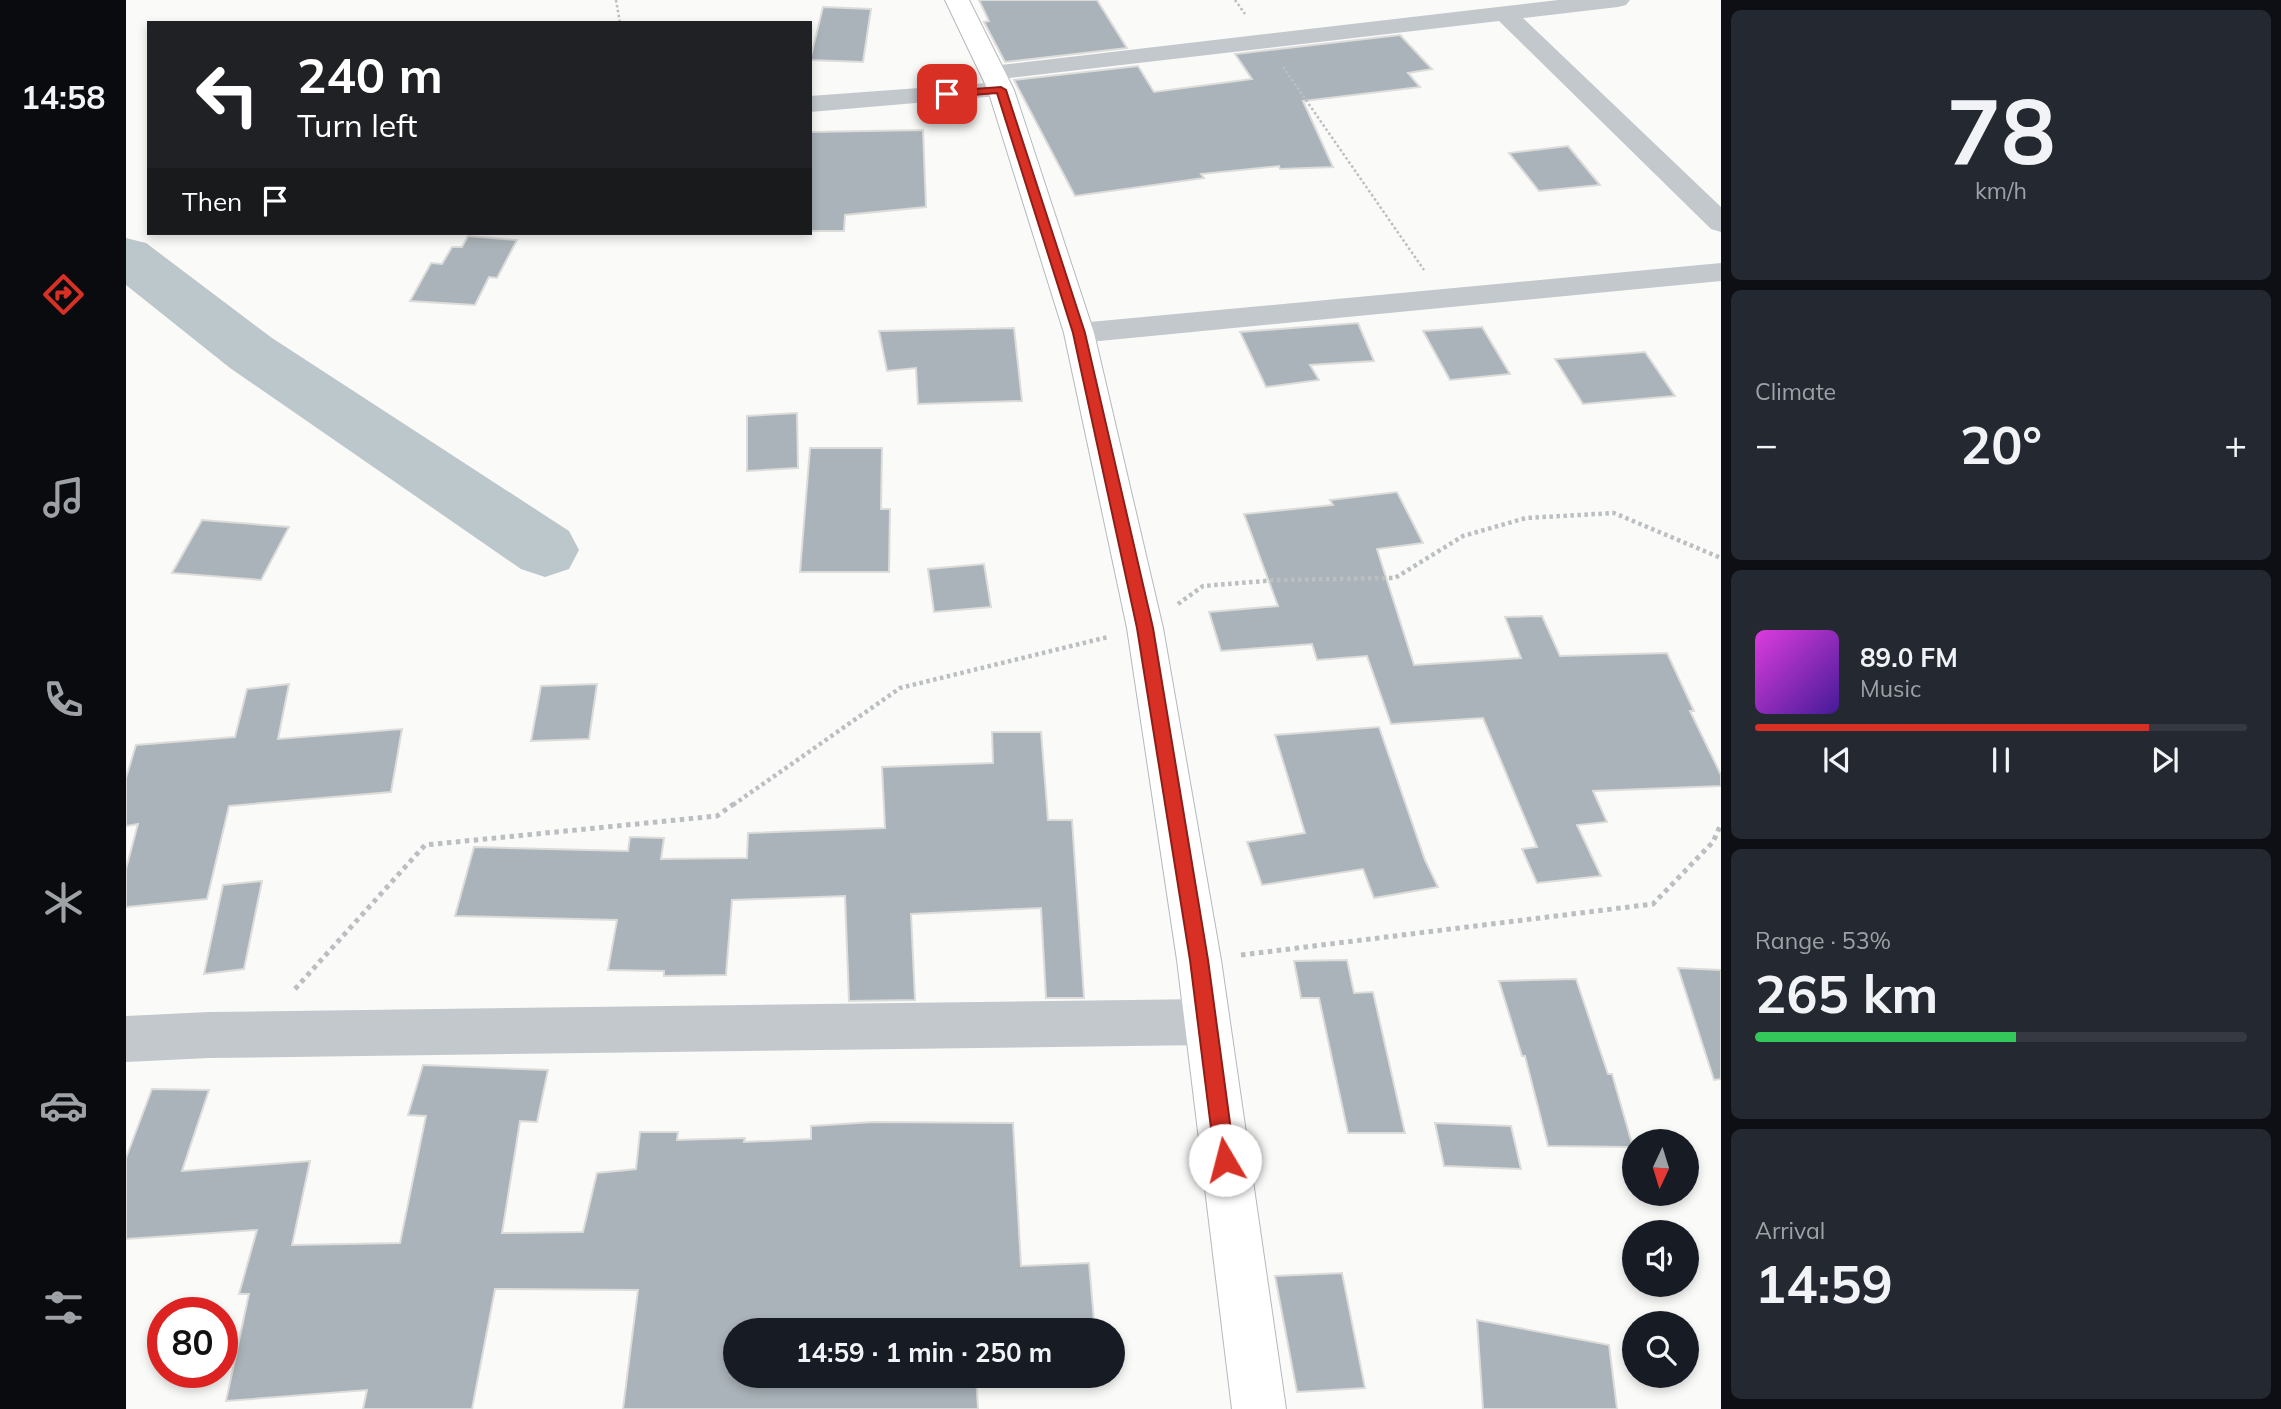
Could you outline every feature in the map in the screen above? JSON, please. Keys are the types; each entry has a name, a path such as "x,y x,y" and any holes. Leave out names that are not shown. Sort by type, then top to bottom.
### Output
{"highway":[{"path":"957,0 997,81 1079,333 1145,628 1199,960 1259,1409"}],"street":[{"path":"812,104 997,81 1266,42 1618,0"},
{"path":"1504,13 1721,223"},
{"path":"1079,333 1721,272"},
{"path":"126,1039 209,1035 1206,1022"}],"path":[{"path":"616,0 620,21"},
{"path":"1235,0 1444,299"},
{"path":"291,993 425,845 717,816 900,688 1145,628 1203,586 1277,580 1395,578 1463,536 1526,517 1614,513 1721,558"},
{"path":"1199,960 1653,904 1713,842 1721,824"}],"building":[{"path":"979,0 1097,0 1127,48 1005,62 984,22 989,21"},
{"path":"823,7 871,9 863,62 812,60"},
{"path":"1400,35 1432,69 1408,73 1420,87 1303,101 1333,167 1280,169 1279,166 1201,174 1204,178 1075,196 1014,80 1138,66 1154,92 1252,79 1235,54"},
{"path":"923,130 926,207 845,215 844,231 812,231 812,132"},
{"path":"1568,146 1600,185 1539,191 1509,153"},
{"path":"468,236 517,240 497,278 489,277 475,305 410,301 431,263 442,264 452,247 462,247"},
{"path":"1358,323 1374,361 1310,365 1319,380 1266,387 1240,332"},
{"path":"1482,327 1510,374 1450,380 1423,331"},
{"path":"1014,328 1022,401 918,404 916,368 887,371 879,331"},
{"path":"1645,352 1675,396 1583,404 1555,359"},
{"path":"797,413 798,468 747,471 747,416"},
{"path":"810,448 882,448 881,509 890,509 889,572 800,572"},
{"path":"1397,492 1423,543 1377,549 1414,665 1521,658 1505,617 1542,616 1560,656 1667,653 1694,711 1690,711 1721,775 1721,786 1593,791 1607,822 1577,825 1601,876 1537,883 1522,849 1537,847 1483,718 1391,724 1367,656 1317,660 1312,644 1221,651 1209,612 1278,606 1244,514 1333,505 1330,500"},
{"path":"202,520 289,527 261,580 172,573"},
{"path":"984,564 991,607 934,612 928,569"},
{"path":"289,684 278,739 402,729 391,792 229,806 207,899 126,907 126,869 138,824 126,826 126,778 136,745 235,737 247,689"},
{"path":"597,684 589,739 531,741 541,686"},
{"path":"1379,727 1425,860 1438,887 1374,898 1363,869 1262,885 1247,842 1305,833 1275,735"},
{"path":"992,732 1041,732 1048,820 1072,820 1084,998 1046,998 1041,908 911,914 915,1000 849,1001 845,896 732,900 726,975 664,976 664,971 608,970 617,920 455,916 474,847 628,851 630,837 664,838 661,859 747,858 748,833 885,828 882,767 993,763"},
{"path":"262,881 244,969 204,974 223,885"},
{"path":"1347,960 1354,993 1373,992 1405,1133 1348,1133 1319,998 1301,998 1294,961"},
{"path":"1678,968 1721,970 1721,1079 1714,1080"},
{"path":"1576,979 1608,1074 1612,1074 1628,1129 1622,1129 1622,1147 1548,1146 1525,1056 1522,1056 1499,981"},
{"path":"423,1065 548,1070 537,1122 520,1121 502,1233 583,1232 597,1173 636,1169 640,1132 678,1132 677,1140 745,1138 744,1142 811,1139 811,1126 873,1122 1013,1123 1021,1266 1089,1263 1094,1318 723,1318 723,1388 977,1388 978,1409 623,1409 638,1290 495,1289 472,1409 363,1409 367,1390 226,1401 229,1388 238,1388 238,1345 249,1294 239,1294 257,1230 126,1239 126,1158 152,1089 209,1090 182,1171 310,1161 292,1245 400,1243 426,1116 408,1115"},
{"path":"1435,1123 1511,1126 1521,1169 1444,1166"},
{"path":"1342,1273 1365,1388 1297,1392 1275,1276"},
{"path":"1477,1320 1609,1345 1617,1409 1483,1409"}],"waterway":[{"path":"126,256 251,353 545,550"}],"route":[{"path":"947,94 1001,90 1079,333 1145,628 1199,960 1225,1160"}]}
